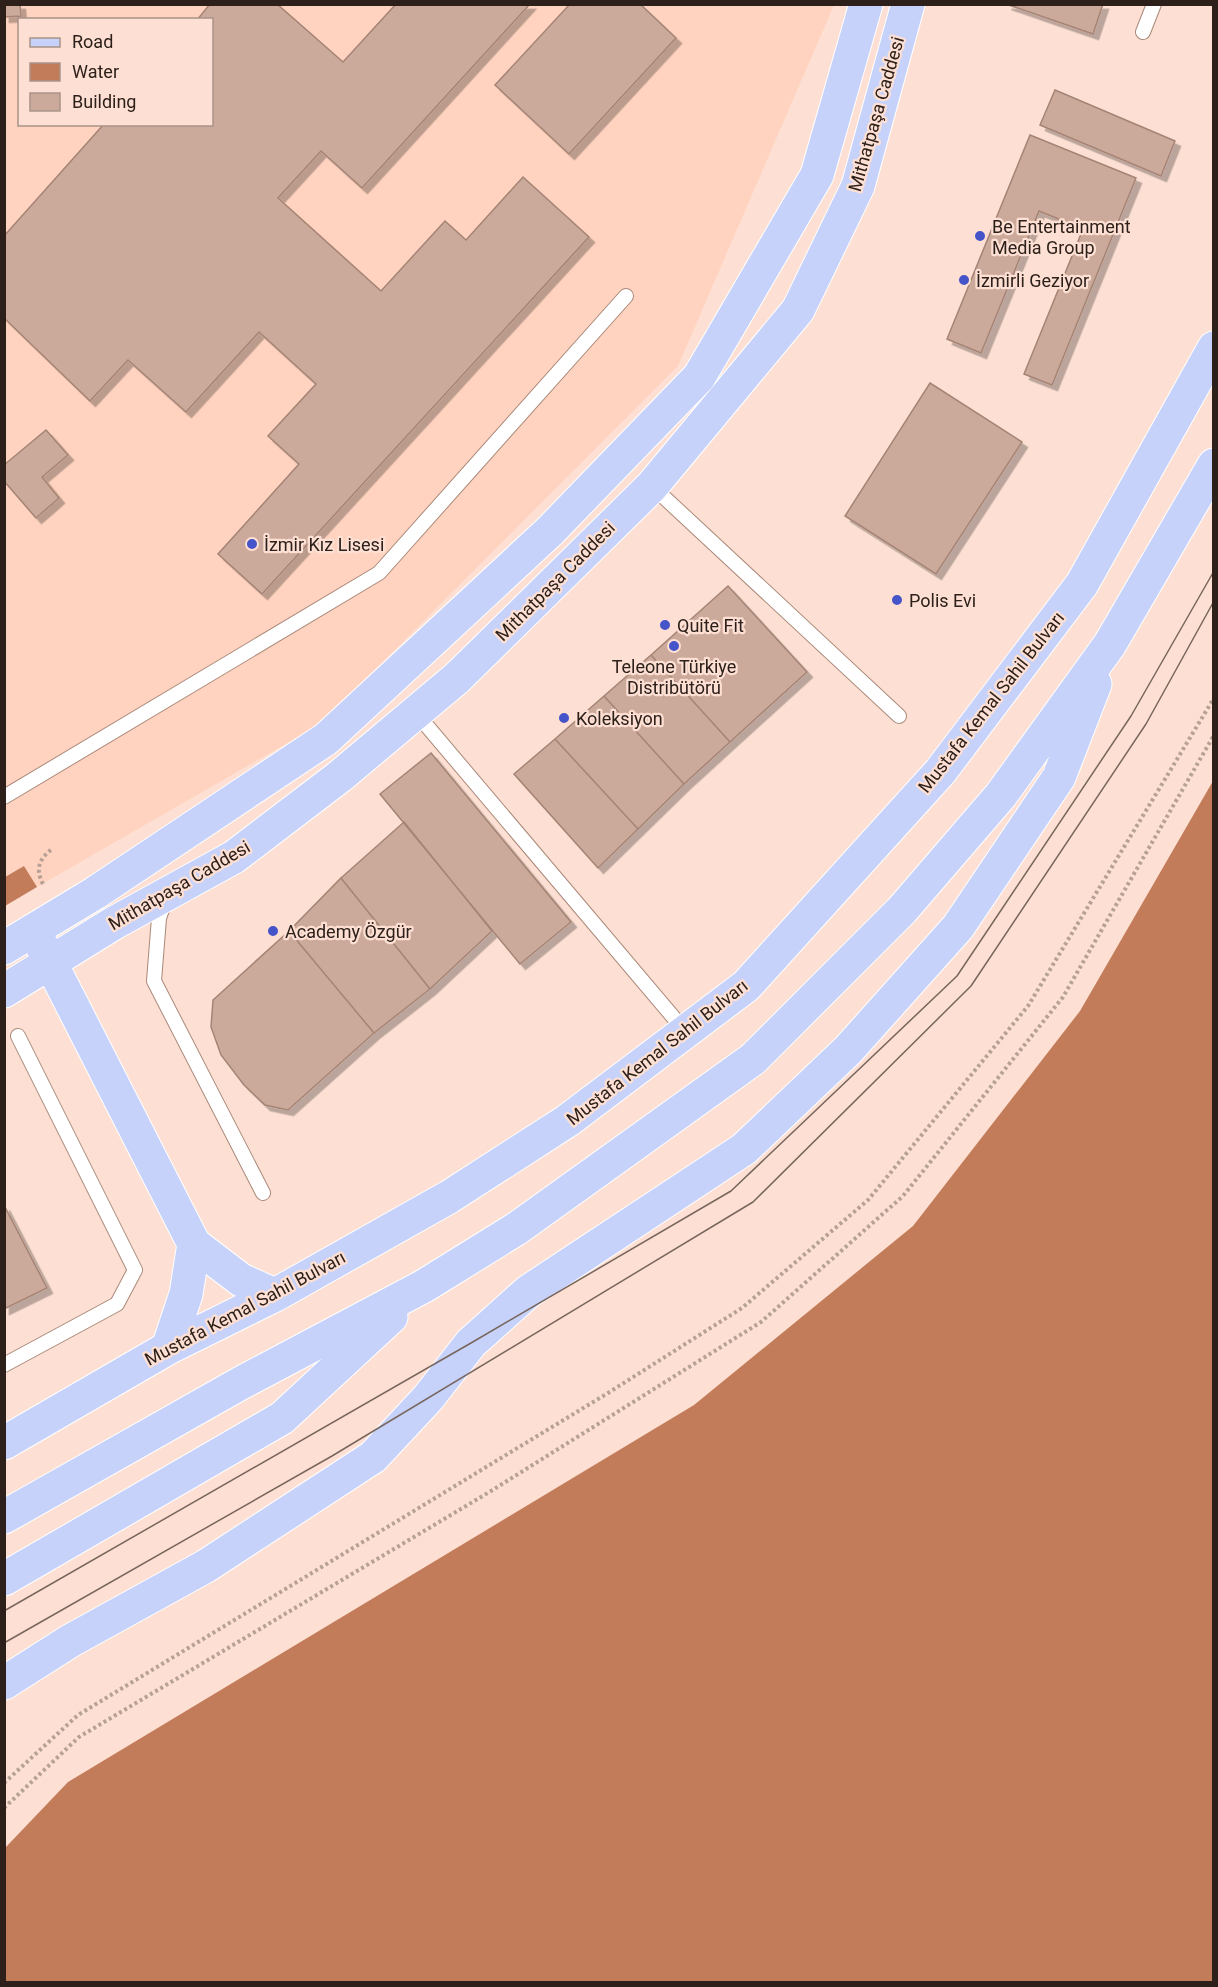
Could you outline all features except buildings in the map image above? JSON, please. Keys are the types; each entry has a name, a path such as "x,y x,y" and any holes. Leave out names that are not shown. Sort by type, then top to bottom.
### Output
{"main road":[{"name":"Mithatpaşa Caddesi","path":"4,948 105,886 326,739 550,531 699,377 817,175 866,4"},
{"name":"Mithatpaşa Caddesi","path":"4,991 114,923 234,857 339,777 457,678 652,486 798,310 858,186 908,4"},
{"name":"Mustafa Kemal Sahil Bulvarı","path":"4,1443 168,1348 274,1295 449,1197 567,1121 746,986 940,772 1082,584 1214,348"},
{"path":"4,1517 242,1383 424,1286 516,1229 753,1059 903,910 1001,795 1110,644 1214,465"},
{"path":"4,1683 70,1641 206,1566 373,1457 428,1398 471,1343 530,1291 735,1155 753,1140 848,1050 958,927 1059,777 1110,644"},
{"path":"33,931 51,962 194,1244 241,1280 274,1295"},
{"path":"168,1348 186,1294 194,1244"},
{"path":"4,1579 282,1418 424,1286"}],"lane":[{"path":"1143,32 1154,4"},
{"path":"4,797 379,573 626,296"},
{"path":"652,486 899,716"},
{"path":"416,713 686,1031"},
{"path":"167,894 159,918 154,981 263,1193"},
{"path":"4,1365 117,1304 135,1270 18,1036"}],"path":[{"path":"4,1783 78,1715 608,1393 742,1308 868,1200 1028,1006 1214,698"},
{"path":"4,1808 79,1737 491,1491 770,1315 903,1196 1063,997 1214,735"},
{"path":"44,886 38,868 41,857 52,849"}],"shaded area":[{"name":"İzmir Kız Lisesi","path":"4,5 834,5 678,366 322,723 37,887 24,866 4,877"}],"water":[{"path":"1213,781 1213,1982 5,1982 5,1848 68,1782 694,1405 913,1226 1080,1011"},
{"path":"24,866 37,887 5,906 5,877"}],"tram line":[{"path":"4,1611 731,1191 957,976 1131,716 1214,571"},
{"path":"4,1643 332,1456 753,1202 971,986 1146,724 1214,601"}],"place":[{"name":"Be Entertainment Media Group","path":"980,236"},
{"name":"İzmirli Geziyor","path":"964,280"},
{"name":"İzmir Kız Lisesi","path":"252,544"},
{"name":"Polis Evi","path":"897,600"},
{"name":"Quite Fit","path":"665,625"},
{"name":"Teleone Türkiye Distribütörü","path":"674,646"},
{"name":"Koleksiyon","path":"564,718"},
{"name":"Academy Özgür","path":"273,931"}]}
